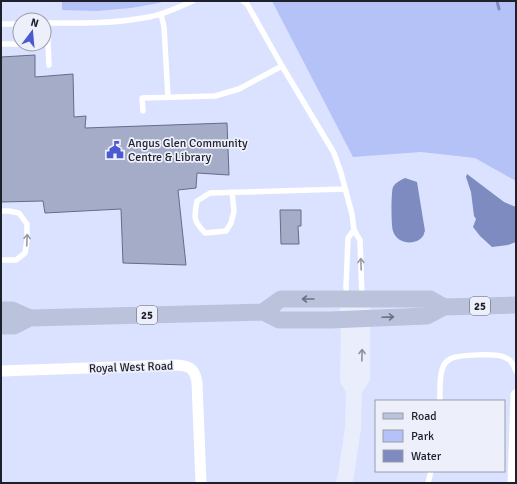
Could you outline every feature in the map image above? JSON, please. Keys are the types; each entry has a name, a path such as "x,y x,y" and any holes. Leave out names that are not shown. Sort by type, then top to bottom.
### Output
{"main road":[{"name":"25","path":"264,312 281,299 430,299 444,307"},
{"name":"25","path":"1,326 14,326 30,318 264,312 279,320 356,319 427,316 444,307 516,305"},
{"name":"25","path":"1,310 12,310 30,318"}],"street":[{"path":"344,483 353,428 354,390 348,380 356,319 355,299"},
{"name":"Royal West Road","path":"1,371 173,364 183,365 190,368 194,371 197,383 201,483"},
{"path":"513,483 516,395"}],"lane":[{"path":"52,23 101,23 144,18 161,14 193,1"},
{"path":"244,1 334,153 352,214 354,230 360,240 355,299"},
{"path":"161,14 164,27 168,97"},
{"path":"1,24 12,24"},
{"path":"1,44 12,44"},
{"path":"47,52 49,65"},
{"path":"142,111 142,98 215,96 239,89 282,66"},
{"path":"232,192 234,211 232,223 226,231 205,234 196,224 194,215 196,201 210,193 232,192 345,189"},
{"path":"1,211 19,213 27,224 27,240 25,252 16,260 1,260"},
{"path":"354,230 348,238 346,285 355,299"},
{"path":"440,400 441,372 446,362 451,359 467,356 504,356 514,366 516,371"},
{"path":"428,483 431,472"}],"green space":[{"path":"62,1 165,1 131,8 97,11 62,10"},
{"path":"272,1 516,1 516,181 475,158 421,152 353,157"}],"water":[{"path":"467,174 504,202 516,207 516,242 508,245 492,247 473,227 476,219 474,216 471,192 466,177"},
{"path":"405,178 417,182 425,231 423,236 415,242 402,241 393,231 392,190 397,182"}],"building":[{"name":"Angus Glen Community Centre & Library","path":"35,55 35,77 73,74 74,117 86,116 85,128 227,123 229,175 197,173 196,188 178,190 186,265 123,263 121,209 45,213 43,201 1,202 1,57"},
{"path":"280,210 301,210 301,226 298,226 299,244 281,244"}],"waterway":[{"path":"497,1 499,9"}],"place":[{"name":"Angus Glen Community Centre & Library","path":"115,150"}]}
